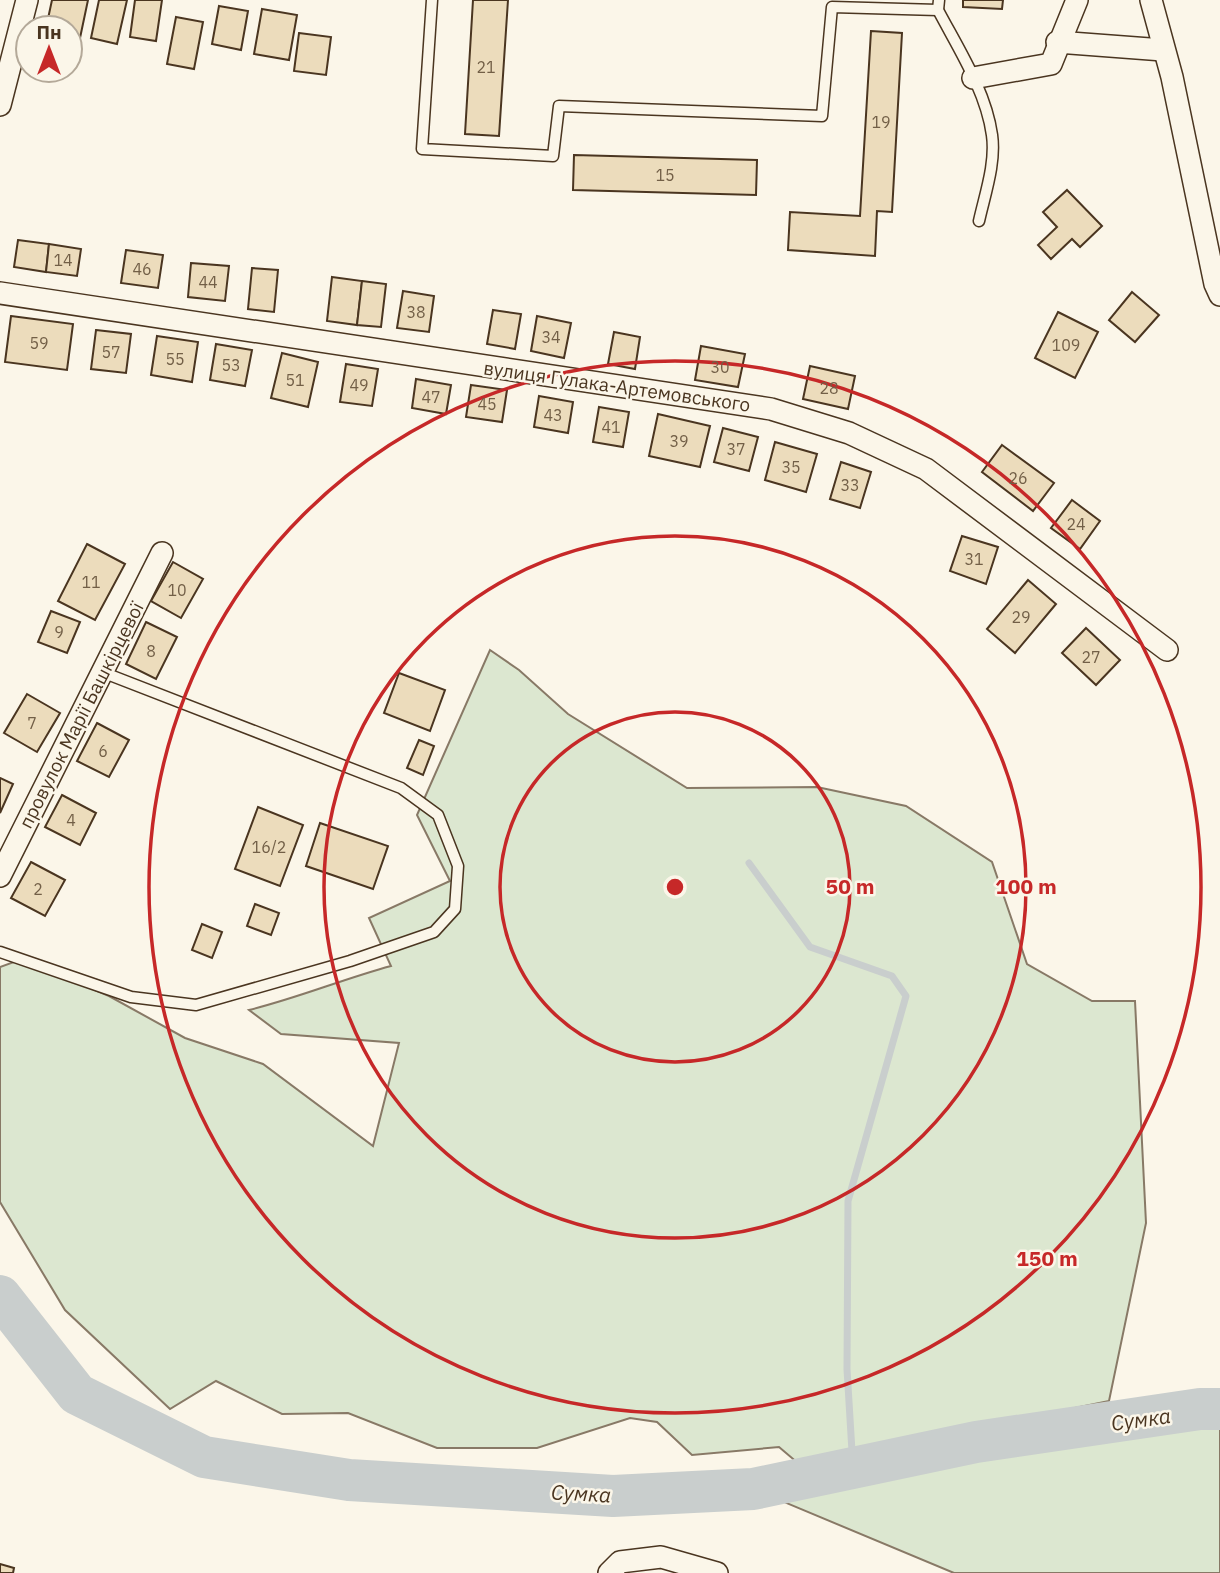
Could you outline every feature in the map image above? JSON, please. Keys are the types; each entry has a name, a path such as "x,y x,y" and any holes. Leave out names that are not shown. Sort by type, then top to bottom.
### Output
{"street":[{"path":"0,105 4,75 27,0"},
{"path":"973,78 1051,64 1077,0"},
{"path":"1151,0 1172,77 1217,289"},
{"path":"1058,42 1163,50"},
{"name":"вулиця Гулака-Артемовського","path":"0,293 771,409 849,433 926,469 1167,650"},
{"name":"провулок Марії Башкірцевої","path":"0,876 162,553"},
{"path":"609,1573 620,1562 661,1557 717,1573"}],"lane":[{"path":"432,0 422,149 553,156 559,106 822,116 832,7 938,5 973,78 992,135 991,160 979,221"},
{"path":"0,952 131,997 196,1005 350,961 434,932 455,909 458,866 438,815 401,788 102,672"}],"green space":[{"path":"490,650 519,670 568,714 687,788 817,787 906,806 992,862 1027,964 1092,1001 1135,1001 1146,1223 1109,1401 799,1464 779,1447 692,1455 657,1422 630,1418 537,1448 437,1448 348,1413 282,1414 216,1381 170,1409 65,1310 0,1202 0,967 22,959 109,996 185,1038 263,1064 373,1146 399,1043 281,1034 249,1010 391,966 369,918 450,881 417,815"},
{"path":"1200,1409 1220,1409 1220,1573 954,1573 753,1489 976,1442"}],"building":[{"path":"52,0 88,0 84,19 84,14 49,14"},
{"path":"99,0 127,0 117,44 91,38"},
{"path":"135,0 162,0 156,41 130,37"},
{"path":"473,0 508,0 499,136 465,134"},
{"path":"963,0 1003,0 1002,9 963,7"},
{"path":"219,6 248,11 241,50 212,44"},
{"path":"262,9 297,15 289,60 254,54"},
{"path":"176,17 203,22 194,69 167,64"},
{"path":"871,31 902,33 892,212 877,211 875,256 788,250 790,212 860,216"},
{"path":"299,33 331,37 326,75 294,71"},
{"path":"574,155 757,160 756,195 573,190"},
{"path":"1067,190 1102,226 1080,247 1072,239 1051,259 1038,245 1057,227 1043,212"},
{"path":"18,240 49,244 46,272 14,267"},
{"path":"49,244 81,249 77,276 46,272"},
{"path":"126,250 163,255 158,288 121,283"},
{"path":"191,263 229,266 225,301 188,297"},
{"path":"252,268 278,270 274,312 248,309"},
{"path":"332,277 362,281 357,325 327,321"},
{"path":"362,281 386,284 381,327 357,325"},
{"path":"403,291 434,296 429,332 397,328"},
{"path":"1132,292 1159,315 1135,342 1109,320"},
{"path":"493,310 521,314 515,349 487,344"},
{"path":"1058,312 1098,332 1075,378 1035,358"},
{"path":"11,316 73,324 67,370 5,362"},
{"path":"537,316 571,323 564,358 531,351"},
{"path":"96,330 131,334 126,373 91,369"},
{"path":"614,332 640,337 635,369 608,364"},
{"path":"157,336 198,342 192,382 151,375"},
{"path":"216,344 252,350 245,386 210,380"},
{"path":"701,346 745,354 738,387 695,380"},
{"path":"282,353 318,362 308,407 271,398"},
{"path":"346,364 378,369 372,406 340,402"},
{"path":"810,366 855,376 848,409 803,399"},
{"path":"416,379 451,385 446,414 412,408"},
{"path":"471,385 507,390 502,422 466,417"},
{"path":"539,396 573,402 568,433 534,427"},
{"path":"599,407 629,412 623,447 593,442"},
{"path":"658,414 710,426 700,467 649,456"},
{"path":"723,428 758,437 749,471 714,462"},
{"path":"775,442 817,454 806,492 765,480"},
{"path":"1002,445 1054,483 1033,511 982,472"},
{"path":"841,462 871,472 860,508 830,499"},
{"path":"1072,500 1100,521 1080,549 1051,528"},
{"path":"962,536 998,547 986,584 950,571"},
{"path":"87,544 125,564 95,620 58,601"},
{"path":"173,562 203,579 181,618 151,601"},
{"path":"1028,580 1056,604 1015,653 987,629"},
{"path":"51,611 80,622 67,653 38,642"},
{"path":"146,622 177,637 156,679 126,664"},
{"path":"1086,628 1120,660 1096,685 1062,653"},
{"path":"399,673 445,690 430,731 384,713"},
{"path":"27,694 60,713 37,752 4,733"},
{"path":"97,723 129,740 109,777 77,761"},
{"path":"419,740 434,746 423,775 407,768"},
{"path":"0,778 13,784 0,813"},
{"path":"62,795 96,813 80,845 45,827"},
{"path":"258,807 303,825 280,886 235,869"},
{"path":"320,823 388,846 373,889 306,866"},
{"path":"31,862 65,880 45,916 11,898"},
{"path":"255,904 279,913 271,935 247,926"},
{"path":"202,924 222,932 212,958 192,950"},
{"path":"0,1564 14,1568 13,1573 0,1573"}],"waterway":[{"path":"749,863 810,947 892,976 906,996 848,1201 847,1369 853,1468"},
{"name":"Сумка","path":"0,1296 77,1394 204,1457 349,1480 613,1496 753,1489 976,1442 1200,1409 1220,1409"}]}
